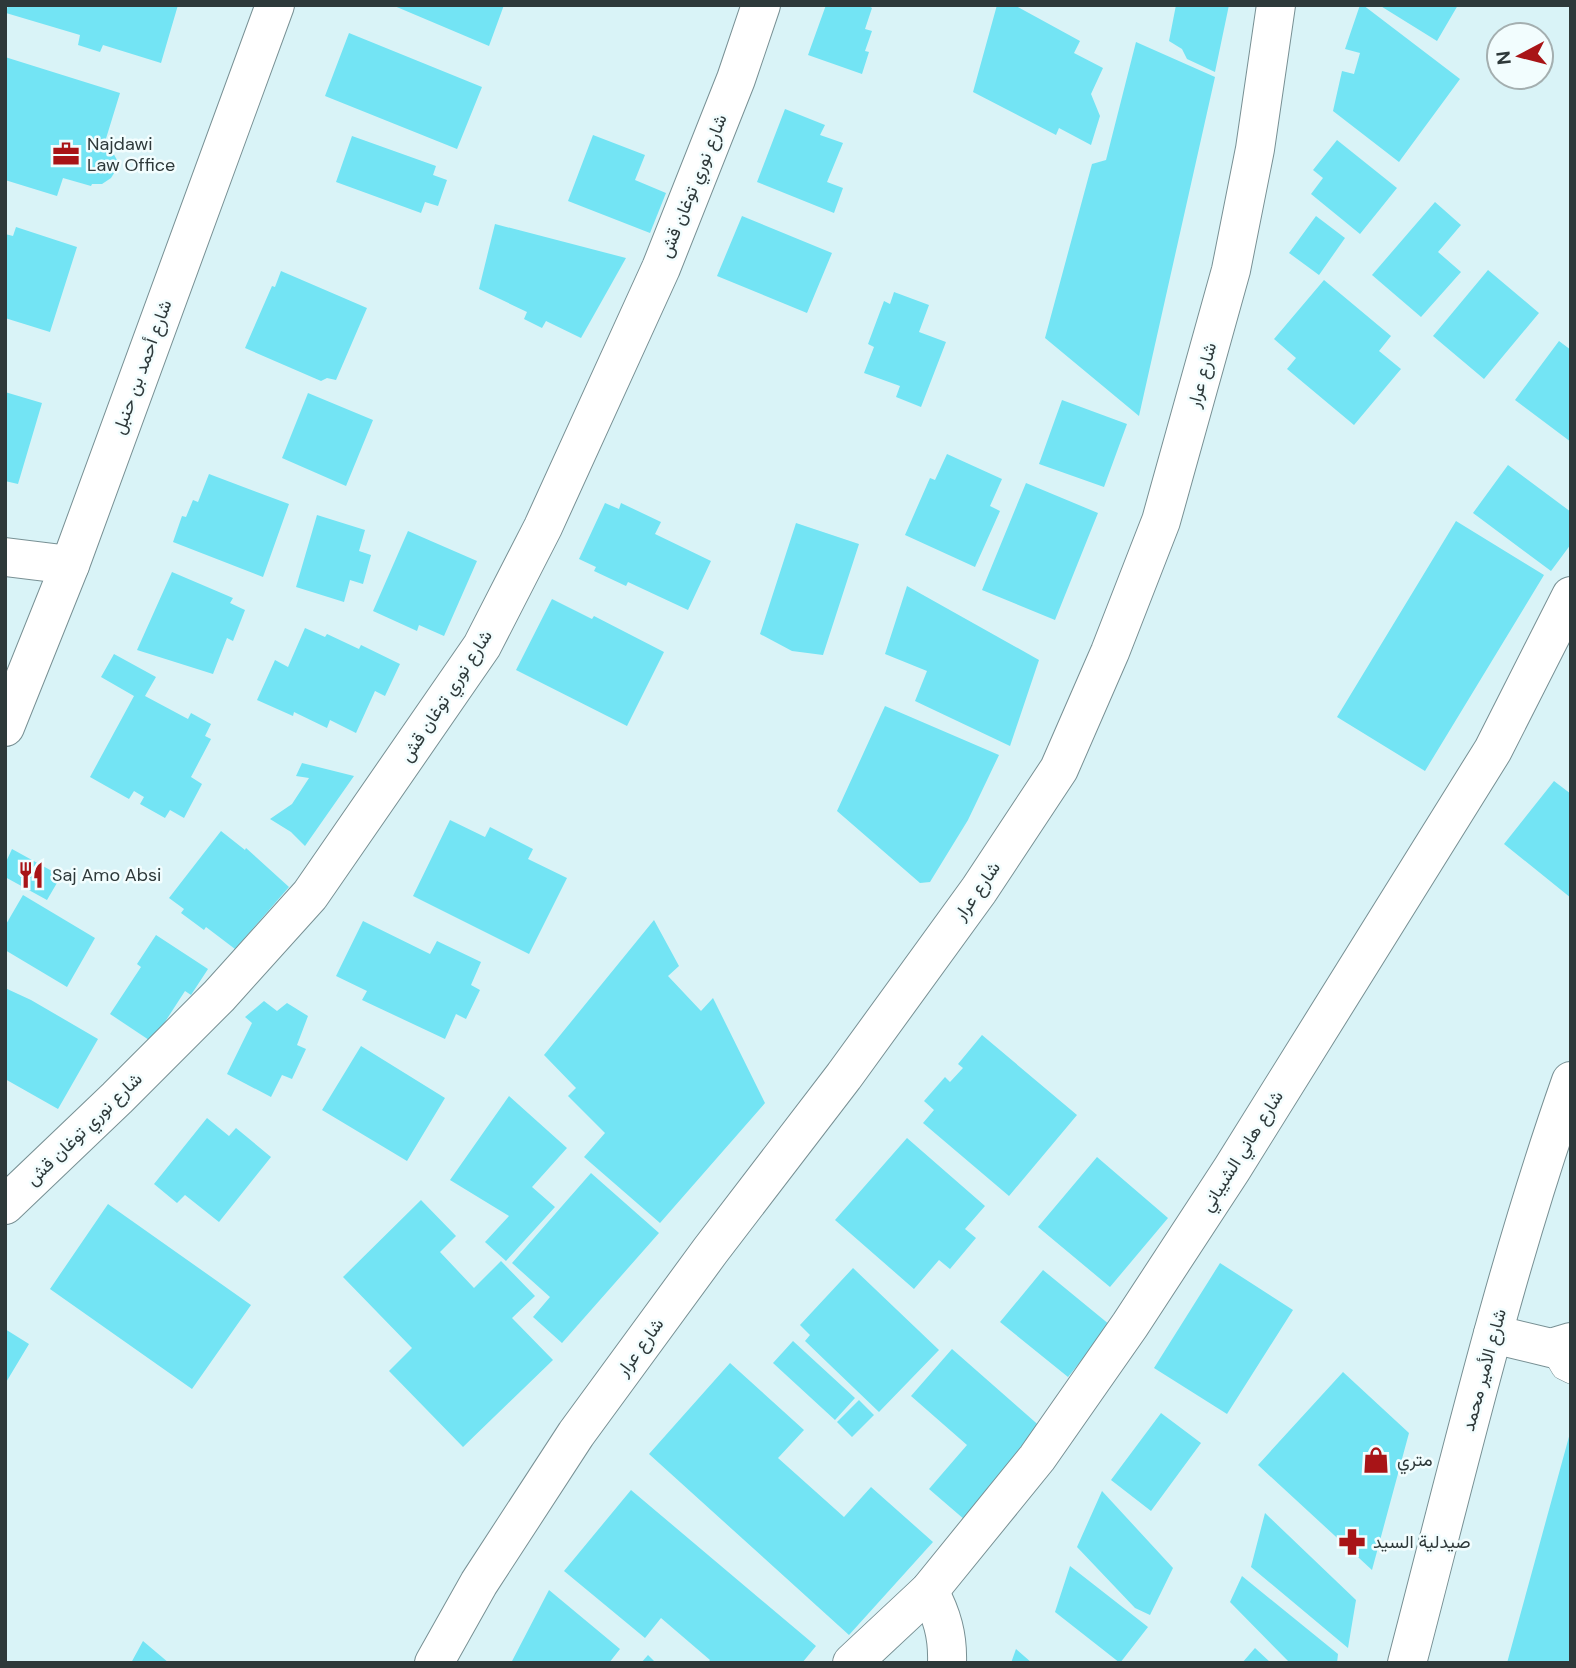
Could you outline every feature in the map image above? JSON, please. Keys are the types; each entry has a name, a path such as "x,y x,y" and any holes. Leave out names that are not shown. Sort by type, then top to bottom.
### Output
{"street":[{"name":"شارع أحمد بن حنبل","path":"5,727 70,565 275,5"},
{"name":"شارع نوري توغان قش","path":"5,1205 219,996 310,895 482,646 543,527 661,268 736,79 761,5"},
{"name":"شارع عرار","path":"434,1663 480,1583 576,1434 710,1251 852,1065 979,890 1059,769 1110,652 1161,521 1231,270 1255,149 1276,5"},
{"path":"5,557 70,565"},
{"name":"شارع هاني الشيباني","path":"852,1663 929,1591 1037,1458 1130,1325 1232,1169 1493,750 1571,596"},
{"name":"شارع الأمير محمد","path":"1407,1663 1493,1334 1551,1137 1571,1081"},
{"path":"1493,1334 1564,1354"},
{"path":"929,1591 946,1631 947,1663"}],"building":[{"path":"8,5 178,5 161,63 103,45 100,52 78,45 80,35 6,13"},
{"path":"392,5 504,5 489,46"},
{"path":"826,5 867,5 872,8 865,29 872,31 865,51 869,52 862,74 808,55"},
{"path":"997,5 1014,5 1080,41 1074,53 1103,68 1091,94 1100,116 1091,145 1059,128 1056,135 973,92"},
{"path":"1176,5 1229,5 1215,72 1187,59 1182,49 1169,41"},
{"path":"1360,5 1460,79 1399,162 1333,111 1342,71 1354,74 1360,53 1345,49"},
{"path":"1379,5 1458,5 1437,41"},
{"path":"349,33 482,87 457,149 325,96"},
{"path":"1136,42 1215,77 1139,416 1045,338 1092,164 1106,160"},
{"path":"5,57 120,93 104,145 112,151 117,160 116,170 111,178 102,184 91,186 63,178 57,196 5,180"},
{"path":"785,109 825,125 820,135 843,143 827,182 843,188 834,213 757,182"},
{"path":"593,135 645,155 635,180 666,193 650,233 568,201"},
{"path":"352,136 436,166 433,175 447,180 438,206 425,202 421,213 336,182"},
{"path":"1337,140 1397,188 1360,234 1311,194 1323,178 1313,170"},
{"path":"1435,202 1461,225 1438,252 1461,272 1421,317 1372,275"},
{"path":"742,216 832,253 807,313 717,276"},
{"path":"1316,216 1345,238 1319,275 1289,253"},
{"path":"495,224 626,258 581,338 546,321 542,328 524,319 527,312 479,289"},
{"path":"16,227 77,247 50,332 5,318 5,234 13,236"},
{"path":"1488,270 1539,313 1484,379 1433,336"},
{"path":"281,271 367,308 336,380 327,378 321,381 245,348"},
{"path":"1324,280 1391,336 1379,351 1401,369 1354,425 1287,369 1296,358 1274,339"},
{"path":"894,292 929,305 919,332 946,342 921,407 896,397 900,386 864,373 874,347 868,344 884,301 890,304"},
{"path":"1559,341 1571,350 1571,442 1515,400"},
{"path":"5,392 42,403 18,484 5,481"},
{"path":"308,393 373,420 346,486 282,458"},
{"path":"1062,400 1127,424 1104,487 1039,464"},
{"path":"947,454 1002,479 990,506 1000,511 975,567 905,535 930,478 935,480"},
{"path":"1508,465 1571,512 1571,544 1551,571 1473,513"},
{"path":"209,474 289,504 263,577 173,542 182,516 186,517 193,500 198,502"},
{"path":"1026,483 1098,513 1055,620 982,590"},
{"path":"605,503 619,509 621,503 661,522 655,534 711,561 688,610 628,582 626,586 594,571 596,567 579,559"},
{"path":"317,515 365,530 359,551 371,555 363,584 350,580 344,602 296,587"},
{"path":"1456,521 1544,575 1425,771 1337,717"},
{"path":"796,523 859,544 823,655 792,651 760,634"},
{"path":"408,531 477,561 444,636 419,625 417,631 373,611"},
{"path":"172,572 233,598 230,603 245,610 233,641 227,638 213,674 137,650"},
{"path":"907,586 1039,660 1010,746 915,701 927,671 885,654"},
{"path":"552,599 592,619 594,616 664,652 627,726 516,670"},
{"path":"305,628 325,637 327,634 359,649 361,645 400,664 385,696 375,691 356,733 330,720 327,728 294,712 293,716 257,700 275,660 288,667"},
{"path":"114,654 156,677 145,696 188,719 191,713 211,724 205,736 211,739 191,777 202,784 184,818 170,810 165,818 140,804 144,797 134,791 129,799 90,777 134,696 101,677"},
{"path":"885,706 999,755 968,820 930,882 920,883 837,811"},
{"path":"302,763 354,776 305,846 291,832 270,819 292,804 309,778 296,776"},
{"path":"1554,781 1571,794 1571,898 1504,844"},
{"path":"450,820 485,837 490,827 533,849 528,859 567,878 529,954 413,896"},
{"path":"221,831 245,850 246,848 289,887 235,949 206,927 204,930 181,913 184,909 169,898"},
{"path":"12,849 61,876 47,900 5,877 5,864"},
{"path":"23,895 95,938 67,987 5,950 5,926"},
{"path":"654,920 679,966 668,976 701,1011 713,998 765,1103 660,1223 584,1157 605,1133 568,1096 576,1088 544,1055"},
{"path":"363,921 430,954 437,941 481,962 471,985 480,990 466,1019 456,1014 445,1039 362,1000 367,991 336,976"},
{"path":"156,935 208,969 191,995 185,991 152,1042 110,1014 141,967 137,964"},
{"path":"5,988 98,1039 58,1109 5,1079"},
{"path":"264,1001 277,1011 287,1003 308,1016 297,1045 306,1049 292,1079 282,1075 271,1097 227,1074 252,1023 245,1017"},
{"path":"982,1035 1077,1115 1009,1196 923,1123 934,1110 924,1101 945,1077 950,1082 963,1068 958,1064"},
{"path":"361,1046 445,1098 407,1161 322,1110"},
{"path":"509,1096 567,1148 532,1187 555,1207 506,1261 485,1242 509,1216 450,1180"},
{"path":"207,1118 229,1136 236,1128 271,1157 219,1222 185,1195 177,1203 154,1184"},
{"path":"907,1138 985,1206 965,1229 976,1238 950,1269 939,1260 914,1289 835,1220"},
{"path":"1097,1157 1168,1218 1110,1287 1038,1227"},
{"path":"591,1173 659,1233 562,1343 533,1317 550,1297 512,1263"},
{"path":"421,1200 456,1236 440,1252 474,1288 501,1261 535,1296 512,1318 553,1360 463,1447 389,1371 412,1348 343,1277"},
{"path":"108,1204 251,1305 192,1389 50,1289"},
{"path":"1220,1263 1293,1310 1227,1414 1154,1368"},
{"path":"853,1268 939,1350 879,1412 805,1341 810,1335 800,1325"},
{"path":"1043,1270 1110,1325 1068,1377 1000,1322"},
{"path":"5,1329 29,1344 5,1384"},
{"path":"793,1341 855,1398 835,1420 773,1363"},
{"path":"952,1349 1043,1429 965,1520 929,1489 967,1445 911,1396"},
{"path":"730,1363 804,1430 778,1458 844,1517 871,1487 933,1542 849,1635 649,1454"},
{"path":"1343,1372 1409,1433 1372,1570 1258,1465"},
{"path":"859,1400 874,1415 852,1437 837,1422"},
{"path":"1161,1413 1201,1443 1151,1511 1111,1480"},
{"path":"1570,1433 1571,1663 1507,1663"},
{"path":"631,1490 816,1646 802,1663 708,1663 710,1660 661,1618 645,1638 564,1571"},
{"path":"1102,1491 1173,1568 1150,1615 1135,1608 1077,1547"},
{"path":"1265,1513 1356,1600 1348,1648 1251,1567"},
{"path":"1070,1566 1148,1627 1120,1663 1055,1612"},
{"path":"1242,1576 1338,1654 1337,1663 1290,1663 1230,1602"},
{"path":"549,1590 620,1649 609,1663 511,1663"},
{"path":"143,1641 169,1663 131,1663"},
{"path":"1255,1648 1271,1663 1242,1663"},
{"path":"1016,1649 1032,1663 1011,1663"},
{"path":"648,1655 656,1663 641,1663"}],"place":[{"name":"Najdawi Law Office","path":"66,154"},
{"name":"Saj Amo Absi","path":"31,875"},
{"name":"متري","path":"1376,1460"},
{"name":"صيدلية السيد","path":"1352,1542"}]}
